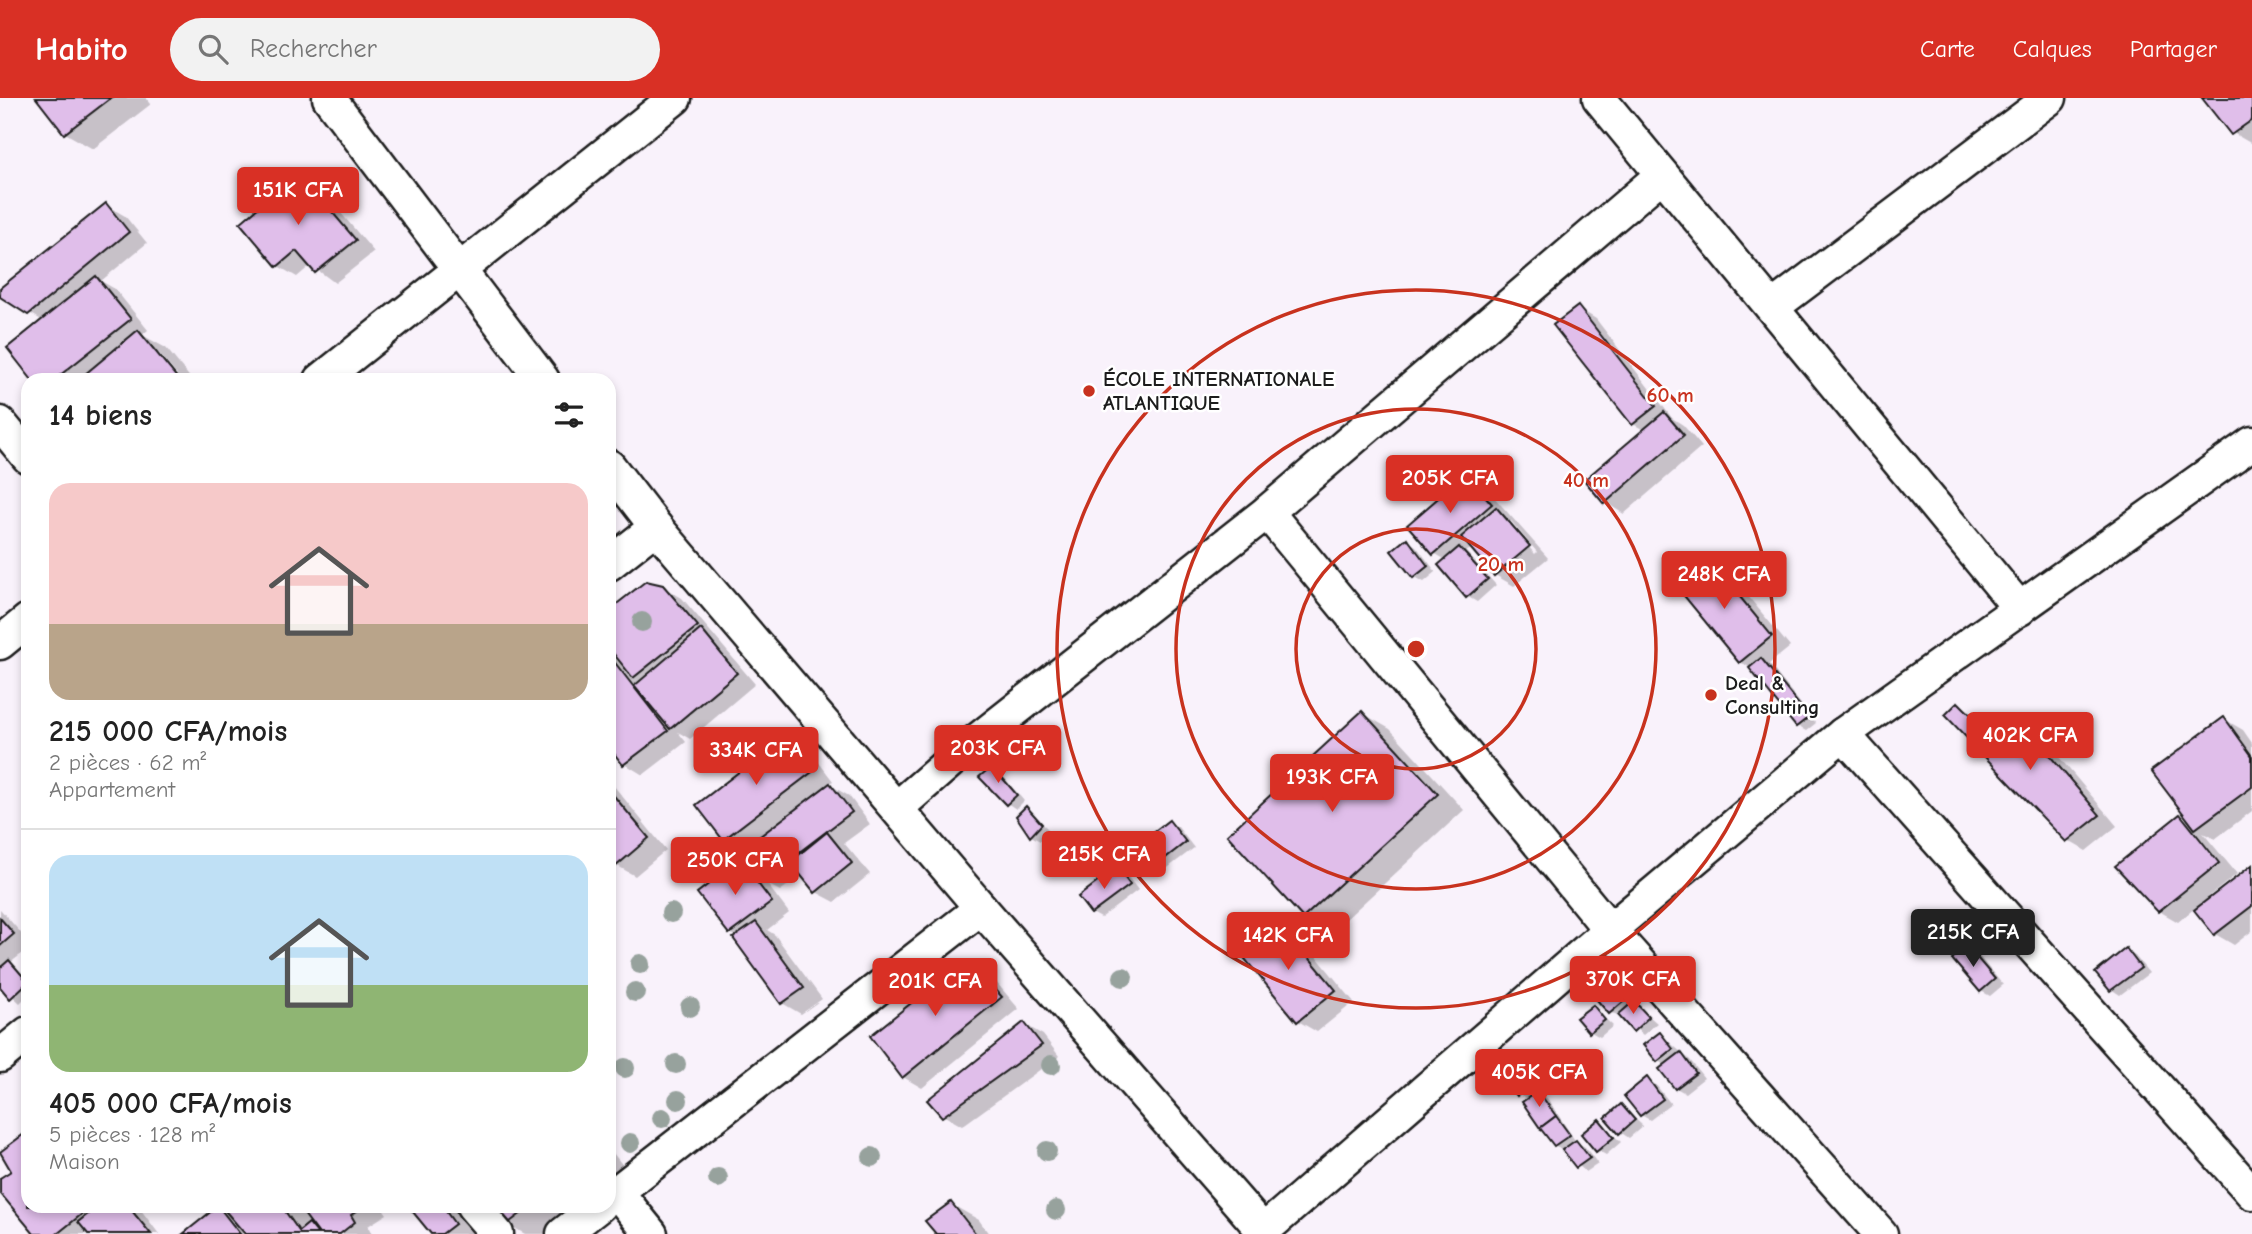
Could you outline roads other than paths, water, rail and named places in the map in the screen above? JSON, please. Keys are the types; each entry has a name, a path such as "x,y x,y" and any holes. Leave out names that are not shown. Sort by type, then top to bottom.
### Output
{"street":[{"path":"329,98 538,373"},
{"path":"330,373 675,98"},
{"path":"1600,98 1774,306 2020,609"},
{"path":"1774,306 2050,98"},
{"path":"897,808 953,759 1267,512 1662,175"},
{"path":"0,423 21,448"},
{"path":"616,475 656,527 981,908 1265,1232 1610,930 1843,734 2252,443"},
{"path":"1267,512 1610,930 1881,1234"},
{"path":"616,558 656,527"},
{"path":"0,643 21,626"},
{"path":"1843,734 2252,1193"},
{"path":"616,1192 981,908"},
{"path":"0,1056 21,1039"},
{"path":"616,1205 652,1234"},
{"path":"479,1213 497,1234"},
{"path":"563,1234 589,1213"}],"place":[{"name":"ÉCOLE INTERNATIONALE ATLANTIQUE","path":"1089,391"},
{"name":"Deal & Consulting","path":"1711,695"}]}
